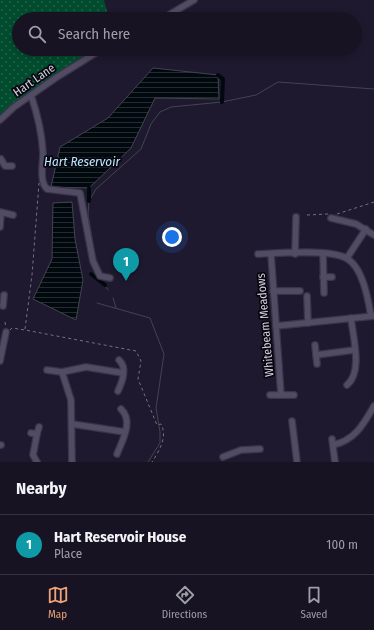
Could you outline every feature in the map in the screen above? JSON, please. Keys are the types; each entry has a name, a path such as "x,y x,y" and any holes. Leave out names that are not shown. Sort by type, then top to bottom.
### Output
{"street":[{"path":"174,12 194,0"},
{"name":"Hart Lane","path":"0,120 31,96 91,56"},
{"path":"31,96 43,152 42,176 45,187 47,189 80,193 93,261 100,276 110,278"},
{"path":"1,158 2,168 12,166"},
{"path":"0,226 1,213 13,215"},
{"path":"333,215 356,224 374,235"},
{"path":"295,254 296,217"},
{"path":"347,258 366,229"},
{"path":"258,254 331,254 347,258 356,268 365,287 372,316 276,326"},
{"name":"Whitebeam Meadows","path":"271,254 281,395"},
{"path":"322,254 324,293"},
{"path":"323,277 332,277"},
{"path":"273,291 300,291"},
{"path":"307,296 308,323"},
{"path":"347,385 356,373 351,318"},
{"path":"0,358 2,338 6,332"},
{"path":"315,345 317,364"},
{"path":"316,355 354,350"},
{"path":"118,391 123,381 123,364 119,360"},
{"path":"46,370 62,372 86,367 123,373"},
{"path":"62,372 70,400 72,424 72,462"},
{"name":"Whitebeam Meadows","path":"270,395 294,395"},
{"path":"335,462 332,442 343,443 351,438 374,406"},
{"path":"117,454 125,432 127,421 125,412 121,409"},
{"path":"292,421 297,462"},
{"path":"72,424 125,432"},
{"path":"38,427 34,434 33,455 38,462"},
{"path":"287,431 293,430"},
{"path":"231,462 226,456 241,450 260,449"}],"path":[{"path":"25,330 32,275 39,178"},
{"path":"307,215 333,215 374,202"},
{"path":"5,322 6,329 25,330 136,351 140,362 138,379 157,425 161,424 164,433 162,444 152,462"}],"green space":[{"path":"0,0 104,0 107,12 12,12 12,56 92,56 0,120"}],"water":[{"name":"Hart Reservoir","path":"153,68 218,75 219,99 155,98 131,148 89,188 51,187 60,147 108,118"},
{"name":"Hart Reservoir","path":"72,202 75,239 83,280 76,320 33,299 52,259 53,203"}],"waterway":[{"path":"218,75 223,79 222,102"},
{"path":"93,245 88,214 89,201 96,189 141,149 151,124 160,112 171,107 222,102 256,95 278,82 374,89"},
{"path":"89,188 89,201"},
{"path":"91,274 105,285"},
{"path":"103,283 108,290"},
{"path":"113,298 116,308"},
{"path":"97,303 150,318 164,354 156,408 160,432 160,443 148,462"}],"place":[{"name":"Hart Reservoir House","path":"126,281"}]}
